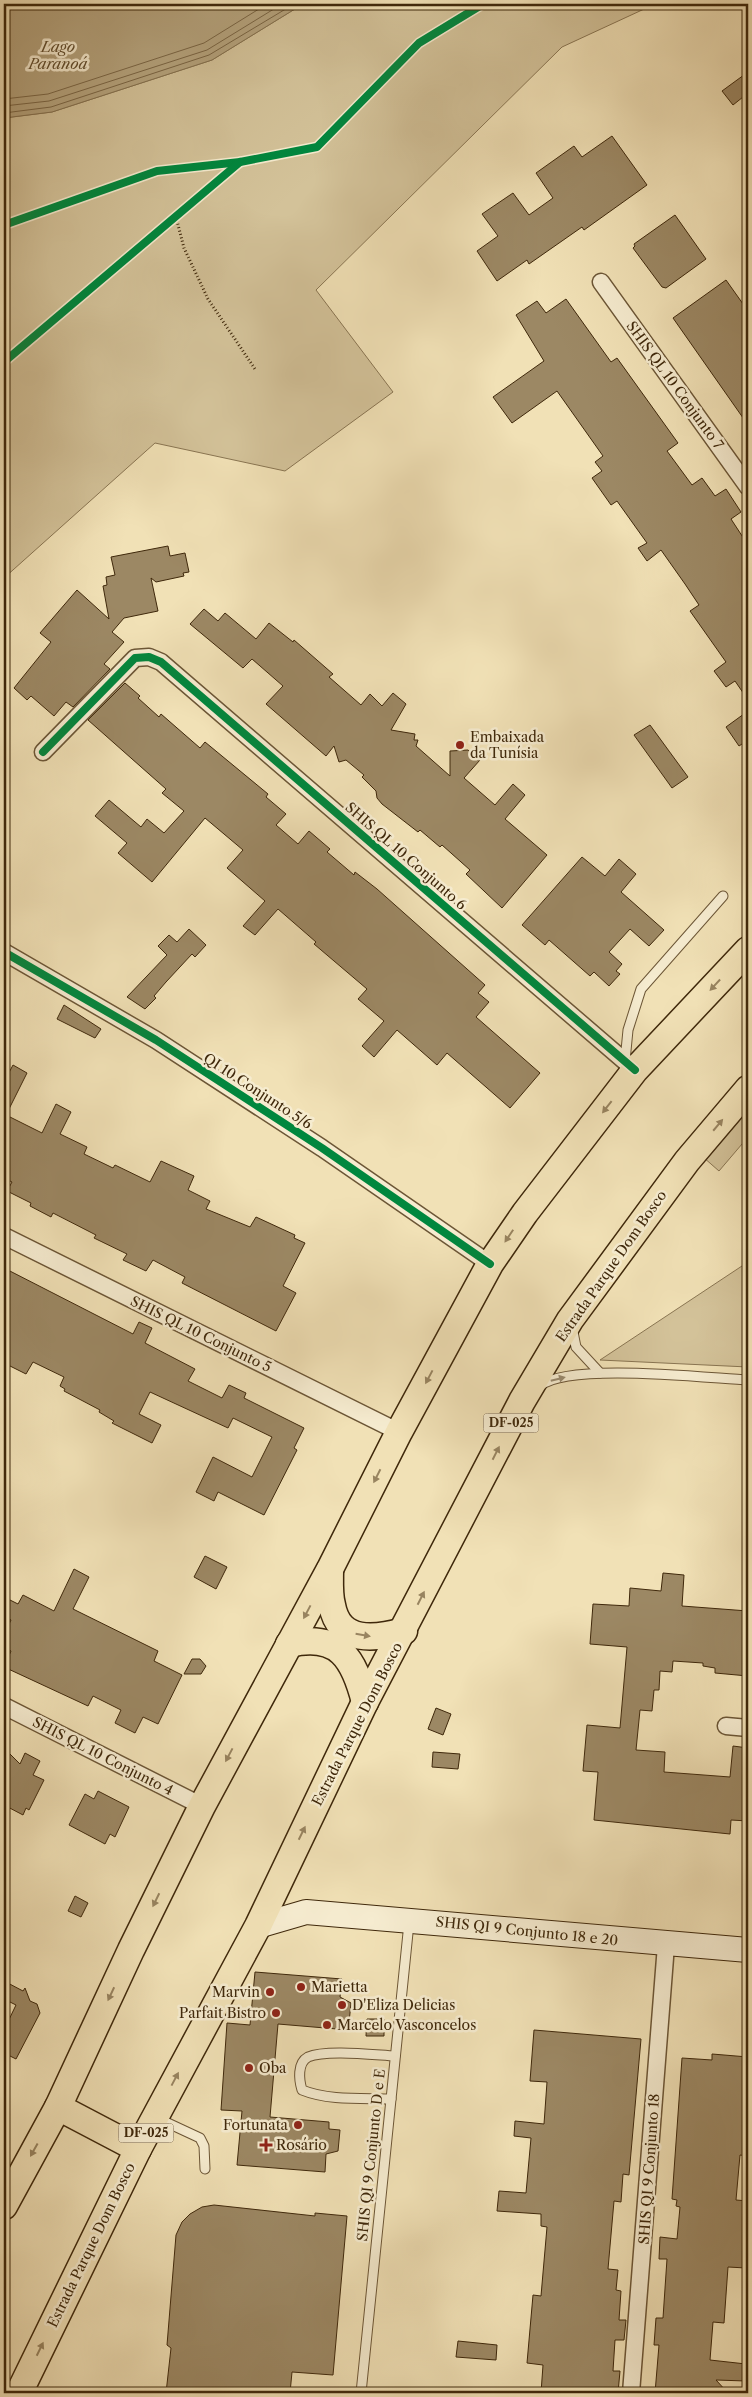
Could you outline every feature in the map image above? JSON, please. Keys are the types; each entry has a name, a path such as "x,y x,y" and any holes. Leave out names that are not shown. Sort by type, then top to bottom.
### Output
{"main road":[{"path":"7,2192 58,2107 131,1950 202,1806 330,1569 399,1432 490,1264 524,1213 630,1066 748,950"},
{"name":"Estrada Parque Dom Bosco","path":"19,2393 138,2149 258,1926 365,1702 404,1631 522,1401 570,1320 687,1161 748,1089"},
{"path":"330,1569 332,1605 337,1621 347,1632 362,1637 382,1637 404,1631"},
{"path":"289,1644 318,1640 326,1642 342,1652 358,1676 365,1702"},
{"path":"58,2107 138,2149"}],"street":[{"name":"SHIS QL 10 Conjunto 7","path":"601,282 748,487"},
{"name":"SHIS QL 10 Conjunto 6","path":"43,752 135,658 149,657 161,662 630,1066"},
{"name":"QI 10 Conjunto 5/6","path":"4,952 156,1040 322,1148 490,1264"},
{"name":"SHIS QL 10 Conjunto 5","path":"4,1236 399,1432"},
{"name":"SHIS QL 10 Conjunto 4","path":"4,1706 202,1806"},
{"path":"726,1726 748,1728"},
{"path":"281,1877 286,1894 292,1904 306,1912"},
{"name":"SHIS QI 9 Conjunto 18 e 20","path":"258,1926 306,1912 410,1920 666,1945 748,1950"},
{"name":"SHIS QI 9 Conjunto 18","path":"631,2393 666,1945"}],"lane":[{"path":"630,1066 628,1030 641,989 724,896"},
{"path":"570,1320 576,1347 600,1373"},
{"path":"522,1401 543,1383 557,1378 600,1373 748,1380"},
{"name":"SHIS QI 9 Conjunto D e E","path":"361,2393 410,1920"},
{"path":"391,2099 343,2097 310,2093 302,2090 300,2072 303,2062 308,2058 324,2054 395,2056"},
{"path":"155,2117 200,2138 204,2146 204,2169"}],"path":[{"path":"168,223 183,211"},
{"path":"176,217 184,248 208,299 255,369"}],"shaded area":[{"path":"303,4 655,4 562,47 316,290 393,392 285,471 155,443 4,578 4,118 52,112 212,60"},
{"path":"748,1107 748,1137 719,1171 703,1157"},
{"path":"748,1262 748,1367 600,1360"}],"water":[{"name":"Lago Paranoá","path":"4,4 303,4 212,60 52,112 4,118"}],"building":[{"path":"748,72 748,93 733,105 722,91"},
{"path":"612,136 647,185 584,230 582,227 529,264 527,260 497,281 477,251 498,236 482,214 513,193 529,215 553,198 536,173 574,146 582,157"},
{"path":"675,215 706,259 666,288 662,287 633,248 634,244"},
{"path":"726,280 748,311 748,425 673,318"},
{"path":"566,299 611,362 617,358 678,443 667,451 692,485 702,478 715,496 726,489 741,512 731,519 748,545 748,700 735,681 726,687 714,671 726,662 690,611 699,605 685,584 661,550 647,561 638,548 647,543 617,501 611,505 592,478 602,471 595,462 603,456 557,391 512,423 493,397 544,361 516,315 537,301 546,313"},
{"path":"168,546 170,556 185,553 189,572 183,573 184,576 156,582 151,578 158,611 124,618 112,632 124,642 104,664 110,669 73,707 66,702 54,716 31,696 27,700 14,688 51,642 40,633 77,590 109,619 103,586 107,585 106,577 115,575 111,557"},
{"path":"204,609 218,621 225,613 256,639 269,623 293,642 294,640 333,674 329,677 361,705 370,694 382,706 393,693 406,704 391,730 415,734 414,740 418,740 416,746 450,776 450,751 468,750 480,760 464,778 495,805 513,784 525,795 505,819 547,855 502,908 466,874 470,870 442,845 440,847 420,830 418,832 382,804 377,798 376,791 362,777 364,775 346,760 339,762 334,746 326,756 266,704 283,686 252,659 243,668 190,624"},
{"path":"125,683 159,717 161,714 200,748 205,742 268,794 266,797 286,814 276,825 298,844 309,831 330,849 327,852 354,875 355,872 377,889 485,985 478,993 489,1002 476,1017 540,1073 510,1108 447,1053 437,1065 397,1030 374,1057 362,1046 384,1021 358,999 367,989 314,944 316,942 278,909 255,935 243,926 265,901 227,868 243,850 205,818 152,882 118,853 127,843 95,816 109,800 141,827 147,819 164,833 184,811 162,793 166,789 88,720"},
{"path":"748,711 748,740 739,746 726,727"},
{"path":"650,725 688,777 672,788 634,735"},
{"path":"582,857 605,876 619,859 636,874 621,892 664,930 649,946 630,929 609,952 622,964 616,971 620,974 609,986 594,972 590,976 549,940 545,945 522,925"},
{"path":"189,929 206,945 195,957 192,954 154,996 156,998 145,1009 127,997 167,955 158,946 169,935 177,942"},
{"path":"64,1005 101,1029 95,1038 57,1019"},
{"path":"13,1065 27,1073 6,1115 42,1133 56,1104 71,1112 60,1134 87,1147 84,1154 113,1168 115,1165 150,1182 161,1161 194,1176 188,1190 210,1201 206,1209 250,1227 256,1217 295,1235 294,1238 305,1243 283,1286 296,1293 276,1331 182,1283 185,1277 153,1260 146,1271 123,1260 127,1254 94,1238 96,1235 53,1213 51,1217 30,1206 31,1203 7,1191 12,1182 4,1178 4,1082"},
{"path":"4,1268 133,1334 139,1322 152,1328 145,1343 195,1369 188,1381 222,1398 229,1385 246,1393 244,1398 304,1428 294,1448 297,1450 264,1515 218,1492 214,1501 196,1492 213,1457 252,1477 272,1437 233,1418 228,1428 150,1392 139,1414 161,1425 152,1443 112,1423 114,1421 99,1412 100,1410 64,1391 65,1389 60,1386 64,1377 33,1362 26,1374 4,1363"},
{"path":"205,1556 227,1567 216,1589 194,1577"},
{"path":"74,1569 89,1577 73,1609 158,1651 154,1661 182,1675 158,1724 143,1717 135,1733 115,1723 121,1710 93,1696 88,1706 4,1667 11,1651 4,1647 4,1634 11,1620 4,1616 4,1597 18,1604 23,1595 54,1611"},
{"path":"663,1573 684,1575 682,1606 748,1611 748,1676 715,1673 715,1668 703,1666 703,1663 673,1661 672,1672 660,1671 659,1690 654,1690 652,1711 640,1710 636,1750 665,1752 664,1772 730,1777 733,1746 748,1748 748,1821 731,1820 730,1834 594,1820 598,1772 583,1771 587,1725 620,1728 627,1647 590,1644 593,1604 629,1606 630,1588 661,1591"},
{"path":"192,1659 200,1659 206,1666 201,1674 184,1674"},
{"path":"436,1708 451,1714 443,1735 428,1729"},
{"path":"4,1748 20,1764 25,1753 40,1761 33,1775 44,1780 29,1810 26,1808 23,1815 4,1805"},
{"path":"433,1752 460,1754 458,1769 432,1767"},
{"path":"98,1791 129,1807 115,1837 110,1834 105,1844 69,1825 85,1794 94,1799"},
{"path":"75,1896 88,1903 81,1917 68,1911"},
{"path":"255,1972 342,1979 340,1997 351,2003 349,2023 338,2022 337,2029 278,2024 270,2117 329,2122 329,2129 340,2130 338,2151 326,2154 325,2172 237,2165 242,2111 221,2110 227,2023 250,2025"},
{"path":"4,1981 23,1991 25,1988 30,2001 37,2004 40,2013 16,2059 4,2053 4,2030 16,2005 4,1999"},
{"path":"367,2019 384,2019 384,2036 366,2036"},
{"path":"534,2030 641,2039 629,2175 623,2174 621,2202 614,2201 608,2269 618,2270 616,2290 621,2291 619,2320 626,2320 624,2340 615,2340 613,2371 620,2371 618,2393 541,2393 543,2365 527,2363 533,2295 541,2296 547,2227 541,2226 541,2214 497,2211 499,2191 526,2193 531,2138 514,2136 515,2121 544,2124 547,2082 530,2081"},
{"path":"712,2054 748,2057 748,2156 740,2155 736,2200 748,2201 748,2259 746,2268 728,2267 724,2323 713,2322 710,2360 746,2364 746,2381 716,2380 728,2393 655,2393 659,2345 654,2345 656,2318 663,2318 667,2259 659,2259 660,2237 677,2239 680,2207 676,2206 677,2200 672,2199 682,2058 712,2060"},
{"path":"214,2205 315,2216 315,2213 347,2216 333,2375 292,2372 290,2393 166,2393 171,2348 167,2345 176,2235 182,2222 190,2214 202,2207"},
{"path":"458,2341 497,2345 496,2360 456,2357"}],"cycle path":[{"path":"4,225 157,171 240,162 317,147 419,43 483,4"},
{"path":"4,362 240,162"},
{"path":"43,752 135,658 149,657 161,662 635,1070"},
{"path":"4,952 156,1040 322,1148 490,1264"}],"place":[{"name":"Embaixada da Tunísia","path":"460,745"},
{"name":"Marietta","path":"301,1987"},
{"name":"Marvin","path":"270,1992"},
{"name":"D'Eliza Delicias","path":"342,2005"},
{"name":"Parfait Bistro","path":"276,2013"},
{"name":"Marcelo Vasconcelos","path":"327,2025"},
{"name":"Oba","path":"249,2068"},
{"name":"Fortunata","path":"298,2125"},
{"name":"Rosário","path":"266,2145"}]}
